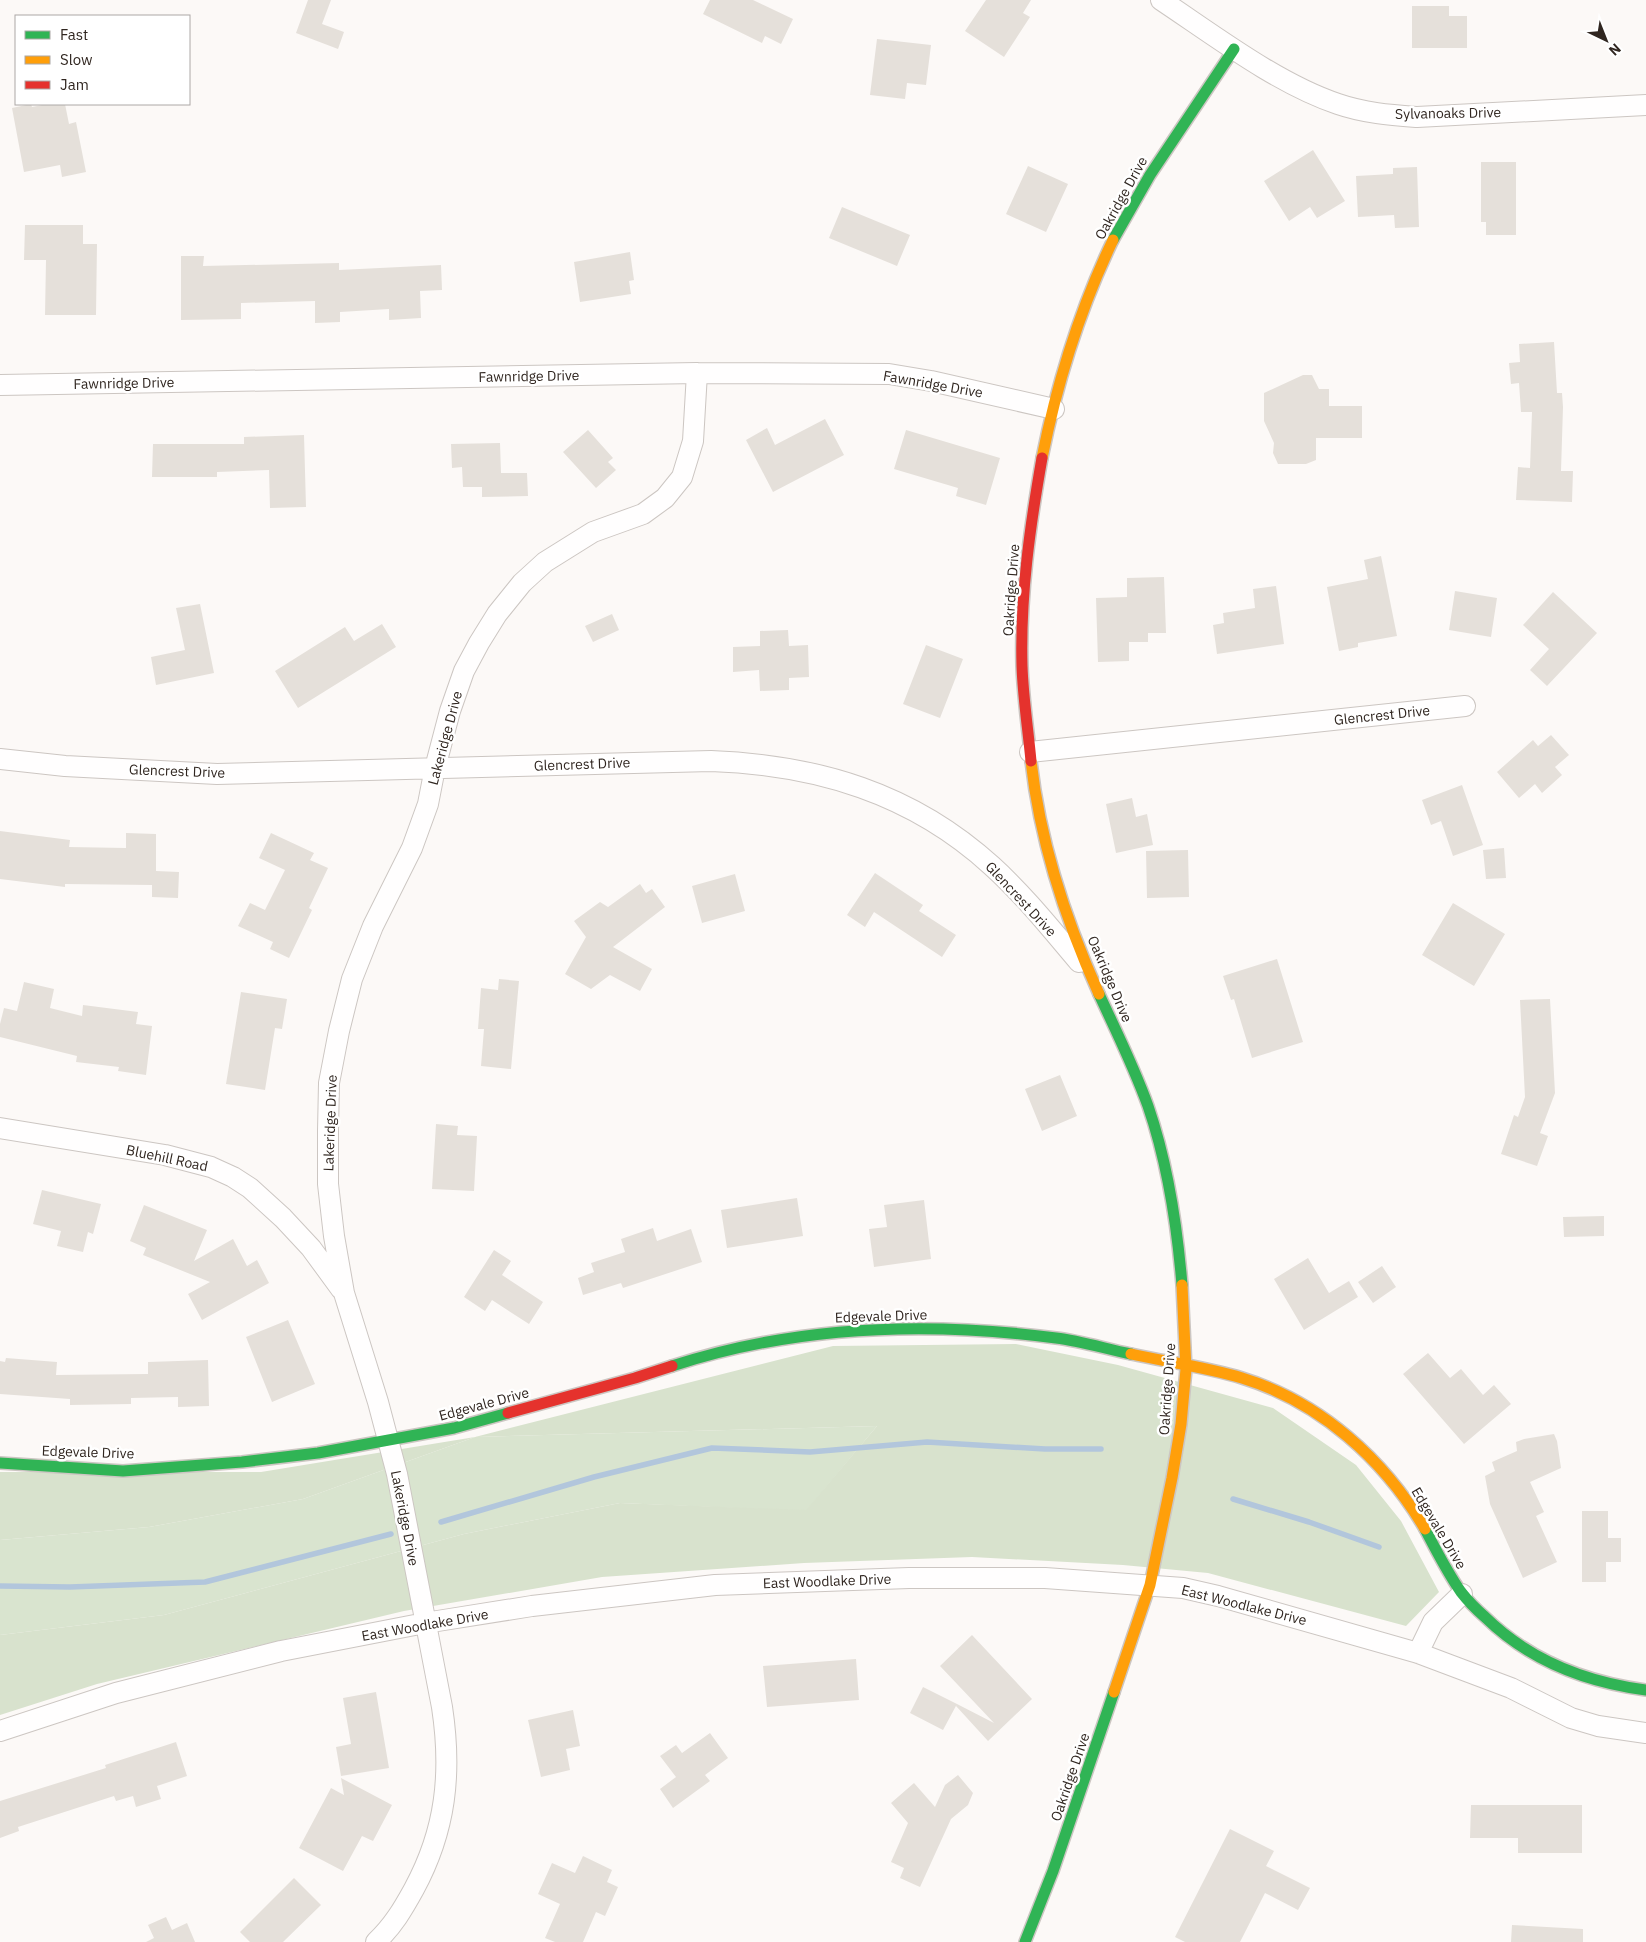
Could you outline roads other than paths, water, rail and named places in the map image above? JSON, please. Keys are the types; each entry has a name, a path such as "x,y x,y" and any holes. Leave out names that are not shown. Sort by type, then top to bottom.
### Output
{"street":[{"name":"Sylvanoaks Drive","path":"1161,0 1234,49 1292,84 1315,96 1340,105 1391,115 1418,117 1646,105"},
{"name":"Oakridge Drive","path":"1025,1942 1056,1862 1150,1585 1180,1434 1186,1366 1183,1282 1176,1217 1170,1184 1148,1106 1118,1034 1090,976 1063,905 1036,806 1022,668 1025,585 1034,505 1045,441 1077,329 1107,254 1148,176 1234,49"},
{"name":"Fawnridge Drive","path":"0,386 697,373 889,374 931,381 1054,409"},
{"name":"Lakeridge Drive","path":"376,1942 397,1919 424,1871 434,1846 446,1787 446,1733 397,1474 389,1441 344,1293 328,1184 330,1083 339,1031 352,979 373,926 412,848 428,804 435,768 464,671 497,614 522,583 545,562 593,532 643,514 665,498 682,477 693,441 697,373"},
{"name":"Glencrest Drive","path":"1030,752 1465,706"},
{"name":"Glencrest Drive","path":"0,759 65,766 217,774 711,761 753,763 796,769 833,778 881,794 920,814 952,834 992,865 1019,892 1090,976"},
{"name":"Bluehill Road","path":"0,1128 165,1155 211,1167 233,1177 250,1188 283,1218 311,1248 344,1293"},
{"name":"Edgevale Drive","path":"0,1463 123,1471 242,1462 318,1453 454,1428 635,1378 696,1358 794,1336 876,1328 967,1328 1058,1338 1241,1378 1266,1385 1297,1401 1326,1419 1354,1441 1379,1465 1421,1521 1440,1558 1462,1594 1507,1638 1551,1666 1575,1676 1600,1683 1646,1690"},
{"name":"East Woodlake Drive","path":"0,1731 116,1694 281,1651 532,1606 715,1585 909,1578 1045,1578 1183,1588 1218,1596 1418,1653 1511,1688 1571,1718 1598,1726 1646,1733"},
{"path":"1418,1653 1433,1622 1462,1594"}],"waterway":[{"path":"441,1522 594,1477 712,1448 810,1452 927,1442 1045,1449 1101,1449"},
{"path":"1233,1499 1309,1522 1379,1547"},
{"path":"0,1586 70,1587 205,1582 391,1534"}]}
